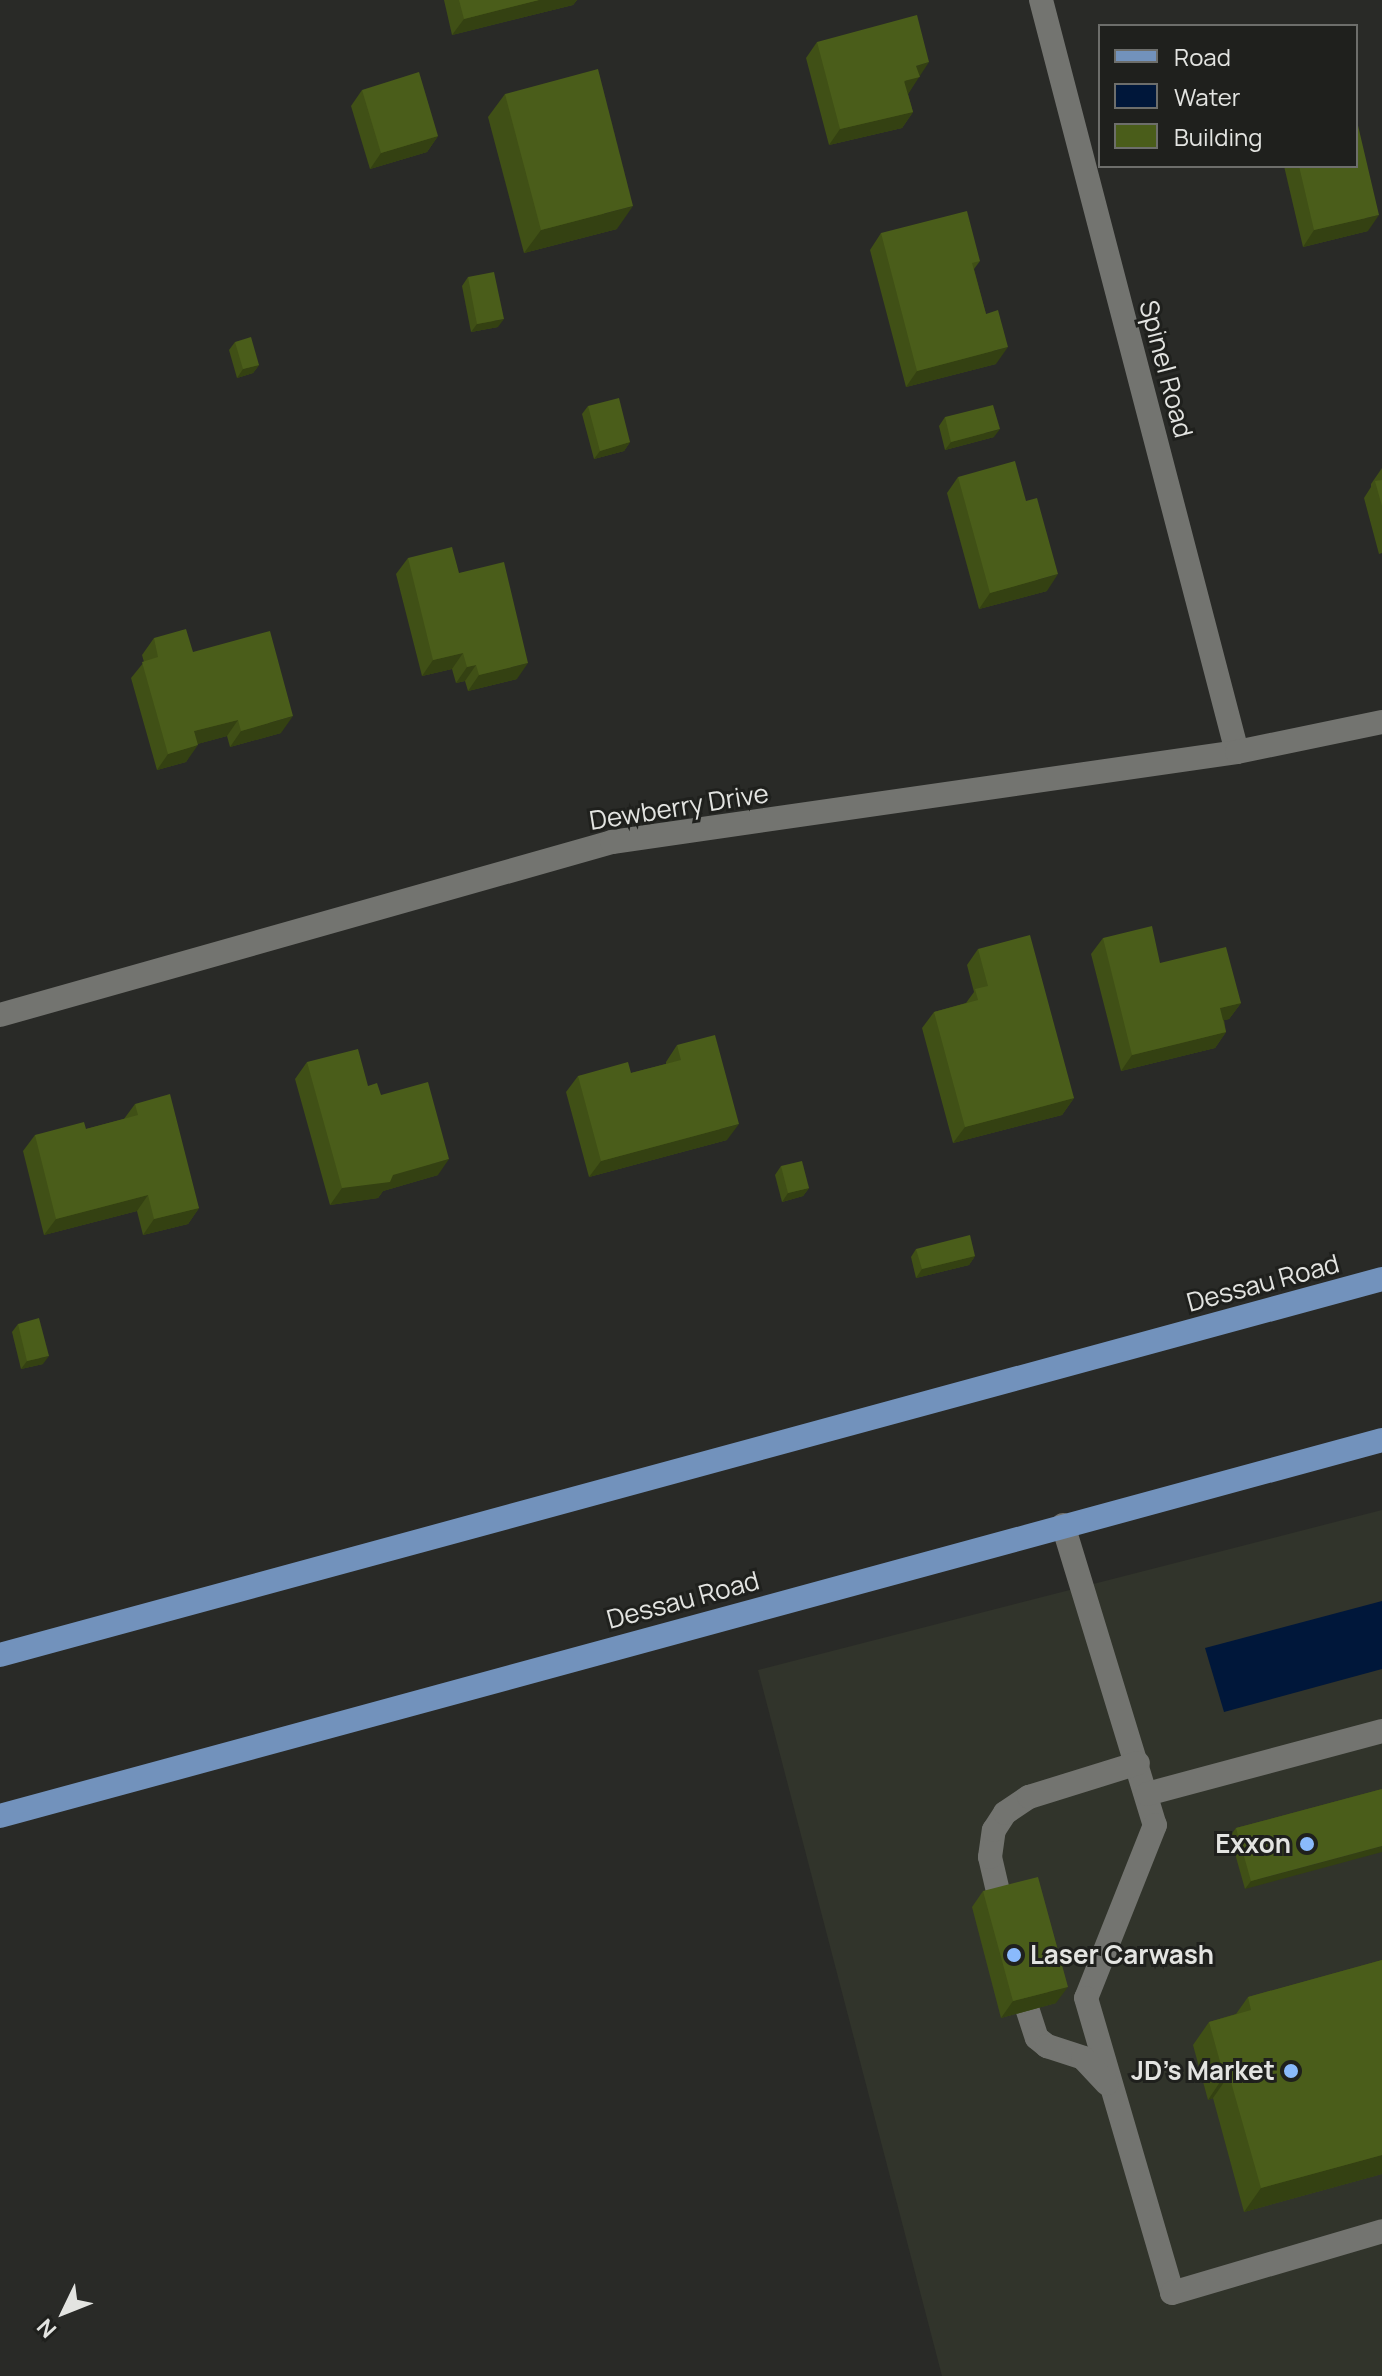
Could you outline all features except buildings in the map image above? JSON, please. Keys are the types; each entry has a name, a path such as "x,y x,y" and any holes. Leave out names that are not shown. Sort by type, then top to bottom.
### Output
{"main road":[{"name":"Dessau Road","path":"0,1655 1382,1279"},
{"name":"Dessau Road","path":"0,1816 1382,1440"}],"street":[{"name":"Spinel Road","path":"1041,0 1237,752"},
{"name":"Dewberry Drive","path":"0,1015 612,842 1237,752 1382,722"},
{"path":"1063,1525 1155,1825 1086,1998 1172,2293 1382,2231"},
{"path":"1147,1794 1382,1731"},
{"path":"1000,1900 990,1857 994,1830 1005,1813 1029,1797 1138,1763"},
{"path":"1028,2011 1037,2038 1047,2046 1083,2058 1113,2092"}],"shaded area":[{"path":"1382,1510 1382,2376 942,2376 758,1670"}],"water":[{"path":"1382,1601 1382,1669 1224,1712 1205,1648"}],"place":[{"name":"Exxon","path":"1307,1844"},
{"name":"Laser Carwash","path":"1014,1955"},
{"name":"JD's Market","path":"1291,2071"}]}
